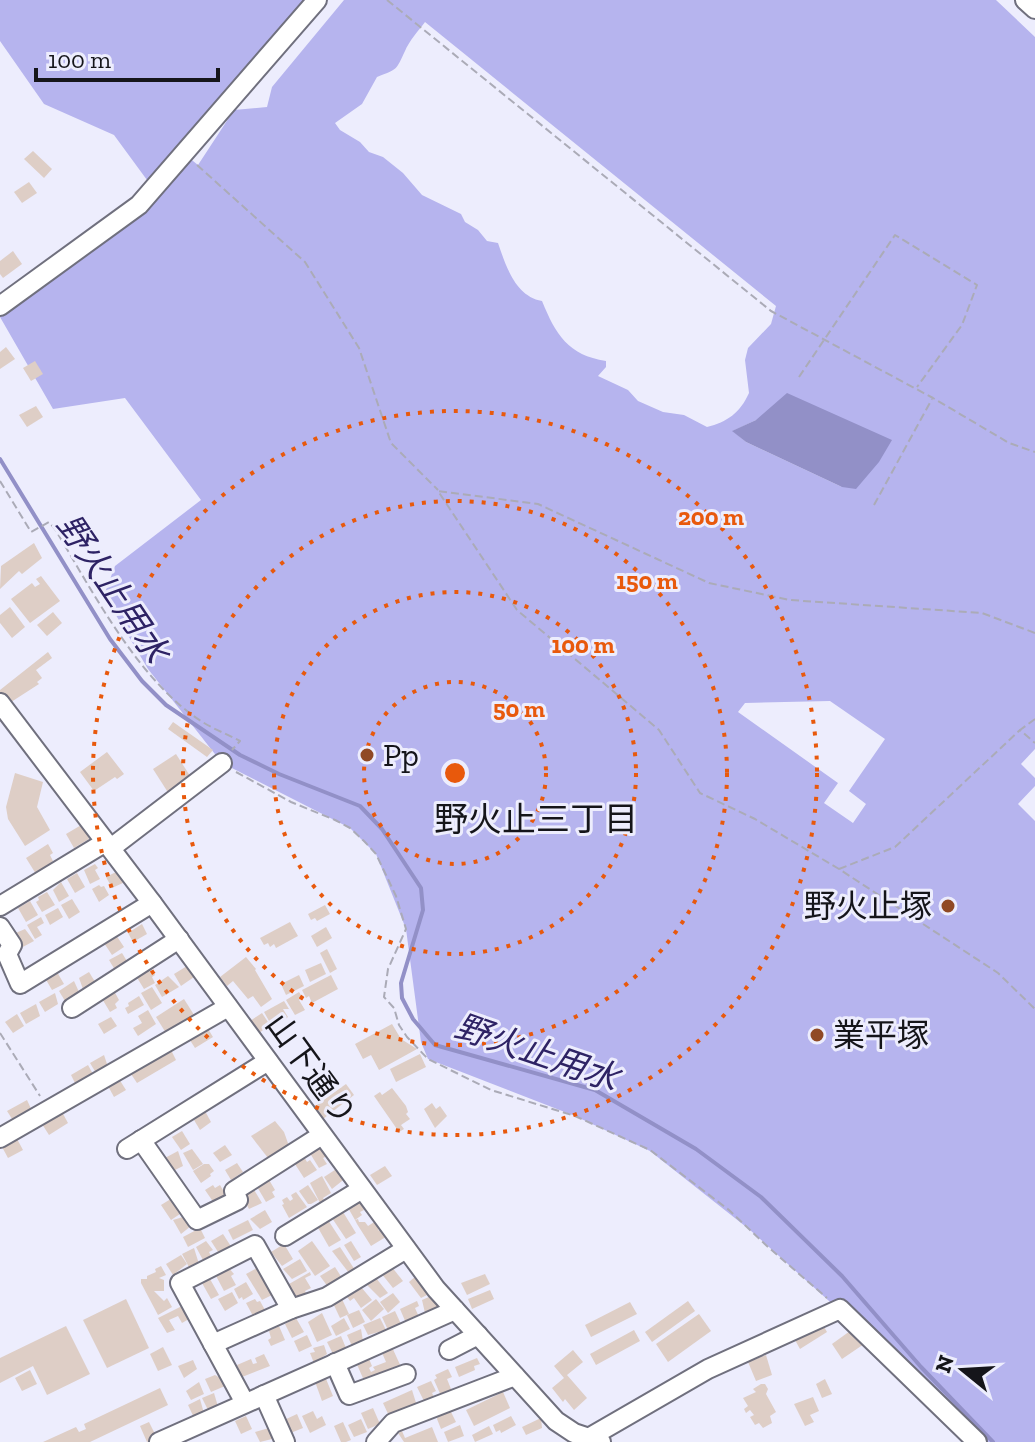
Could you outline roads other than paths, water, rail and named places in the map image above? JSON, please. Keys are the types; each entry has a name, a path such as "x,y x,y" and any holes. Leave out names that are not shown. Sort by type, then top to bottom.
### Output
{"street":[{"path":"0,306 139,205 317,0"},
{"path":"1025,0 1035,9"},
{"name":"山下通り","path":"0,703 179,939 406,1249 455,1310 556,1421 591,1440"},
{"path":"0,906 107,845 222,763"},
{"path":"0,927 12,945 7,954 20,984 152,903"},
{"path":"72,1008 179,939"},
{"path":"0,1138 228,1007"},
{"path":"268,1061 134,1144 197,1220 238,1200 234,1191 322,1135"},
{"path":"285,1236 362,1189"},
{"path":"245,1403 180,1283 255,1245 291,1309"},
{"path":"213,1344 291,1309 327,1297 406,1249"},
{"path":"591,1440 708,1369 840,1309 977,1442"},
{"path":"159,1442 455,1310"},
{"path":"449,1350 478,1335"},
{"path":"335,1363 349,1395 406,1374"},
{"path":"376,1442 393,1423 515,1376"},
{"path":"264,1395 285,1442"}],"waterway":[{"name":"野火止用水","path":"0,459 110,639 142,681 166,705 240,755 360,806 382,829 421,888 423,910 401,983 402,998 413,1019 435,1045 595,1090 696,1149 761,1197 842,1276 921,1367 993,1442"}],"place":[{"name":"Pp","path":"367,755"},
{"name":"野火止塚","path":"948,906"},
{"name":"業平塚","path":"817,1035"}],"district":[{"name":"野火止三丁目","path":"536,819"}]}
